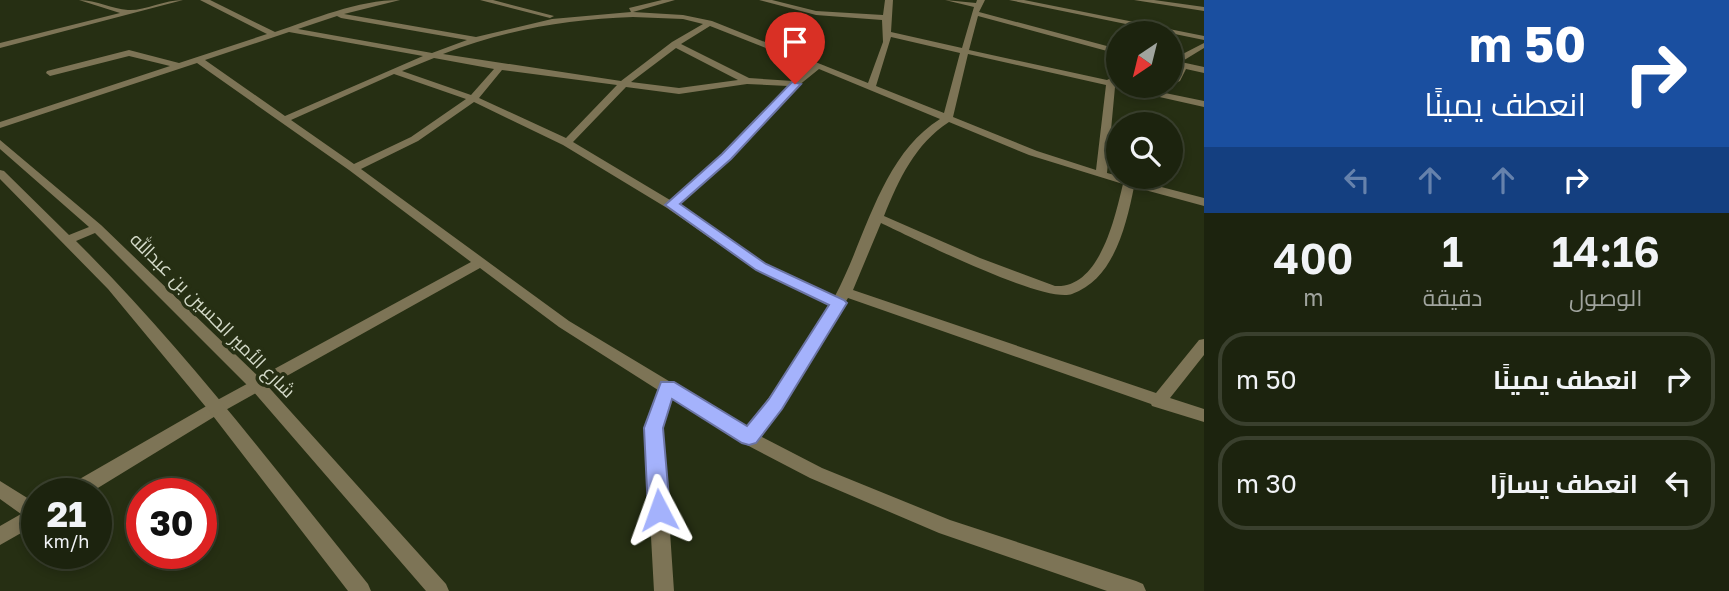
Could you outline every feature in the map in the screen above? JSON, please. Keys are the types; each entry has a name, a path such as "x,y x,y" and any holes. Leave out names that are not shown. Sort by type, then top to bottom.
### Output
{"street":[{"path":"83,0 128,12"},
{"path":"0,46 179,0"},
{"path":"204,0 275,34"},
{"path":"0,125 333,15 396,0"},
{"path":"484,0 550,16"},
{"path":"529,0 559,22"},
{"path":"603,17 671,0"},
{"path":"763,0 816,13 886,18"},
{"path":"871,86 887,38 889,0"},
{"path":"949,0 978,6 1106,48"},
{"path":"1013,0 1204,38"},
{"path":"1138,0 1204,9"},
{"path":"749,438 775,404 842,298 877,217 912,151 934,125 947,119 978,6"},
{"path":"333,15 477,39"},
{"path":"285,118 477,39 559,22 603,17 671,16 709,23 1033,153 1106,176"},
{"path":"567,143 624,83 675,44 709,23"},
{"path":"288,30 500,67 683,91 747,81 795,84"},
{"path":"887,38 966,51 1106,82"},
{"path":"675,44 747,81"},
{"path":"1183,57 1204,45"},
{"path":"50,73 129,52 183,66"},
{"path":"200,61 285,118 565,324 749,438 816,473 946,527 1136,591"},
{"path":"671,205 727,156 795,84 819,65"},
{"path":"1183,66 1204,70"},
{"path":"353,168 409,142 474,99 500,67"},
{"path":"396,72 474,99 567,143 671,205 761,267 842,298 1204,416"},
{"path":"1183,96 1204,102"},
{"path":"1101,175 1114,98"},
{"path":"1183,98 1204,102"},
{"name":"شارع الأمير الحسين بن عبدالله","path":"0,143 97,228 258,386 439,591"},
{"path":"0,173 113,286 216,408 362,591"},
{"path":"877,217 1038,285 1067,290 1080,284 1101,262 1120,225 1128,189"},
{"path":"1153,189 1204,202"},
{"path":"68,240 97,228"},
{"path":"98,478 216,408 479,263"},
{"path":"1158,402 1204,344"},
{"path":"664,591 654,428 667,387"},
{"path":"0,489 21,504"},
{"path":"0,537 21,524"}],"route":[{"path":"659,510 654,428 667,387 749,438 775,404 839,303 761,267 671,205 727,156 795,84"}]}
